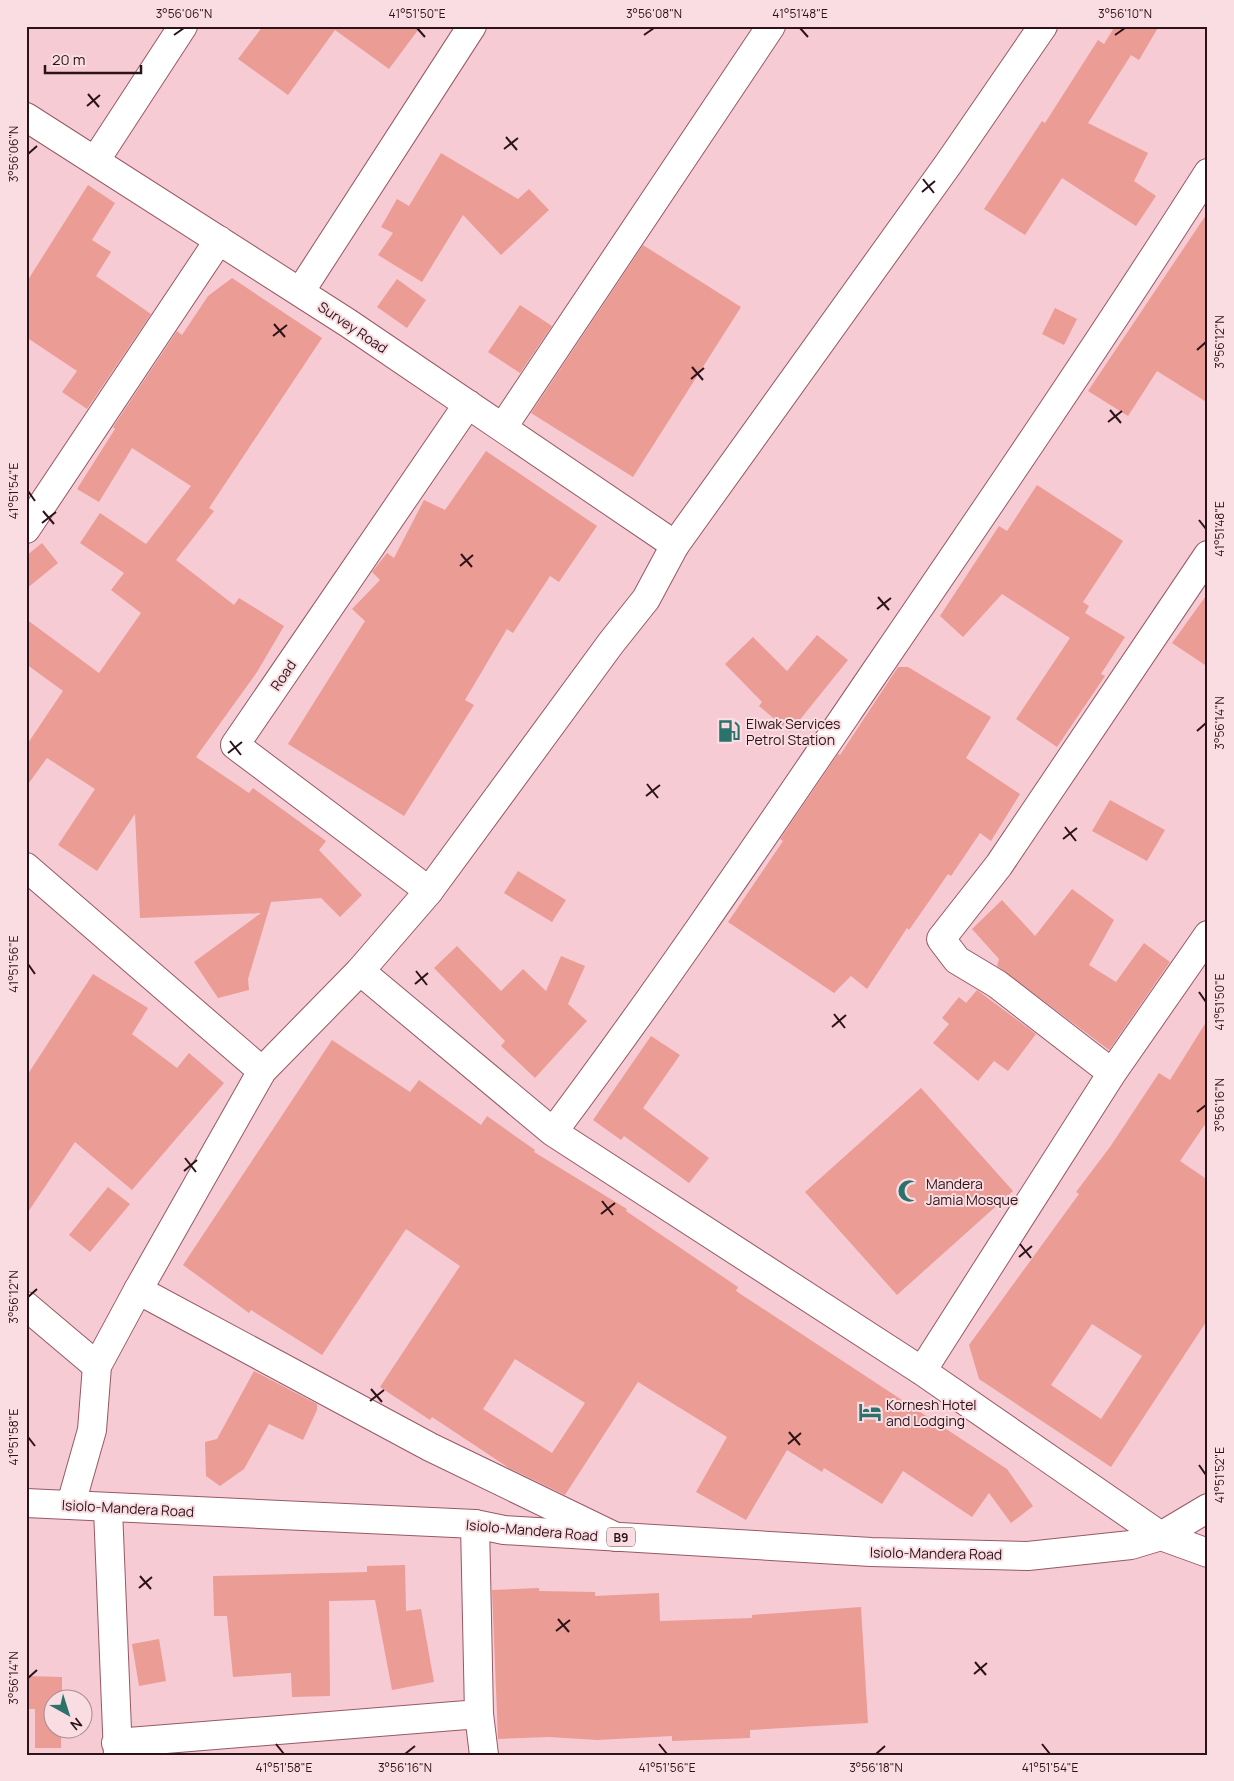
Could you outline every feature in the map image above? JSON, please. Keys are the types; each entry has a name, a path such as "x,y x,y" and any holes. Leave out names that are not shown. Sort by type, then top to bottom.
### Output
{"main road":[{"path":"95,161 184,26"},
{"path":"300,292 472,26"},
{"path":"503,428 771,26"},
{"path":"71,1504 92,1430 97,1366 262,1071 360,971 429,891 611,642 646,599 675,546 949,163 1043,26"},
{"name":"Survey Road","path":"26,117 300,292 675,546"},
{"path":"552,1132 631,1028 734,880 1109,328 1208,173"},
{"path":"26,529 219,240"},
{"name":"Road","path":"429,891 235,745 468,404"},
{"path":"1112,1073 997,984 957,960 942,939 999,865 1208,555"},
{"path":"26,867 262,1071"},
{"path":"922,1372 1112,1073 1208,935"},
{"path":"360,971 552,1132 922,1372 1161,1536 1208,1553"},
{"path":"138,1290 430,1446 616,1537"},
{"path":"26,1306 97,1366"},
{"name":"Isiolo-Mandera Road","path":"26,1503 71,1504 108,1509 475,1524 504,1530 871,1552 1028,1556 1131,1544 1161,1536 1208,1508"},
{"path":"108,1509 117,1749 479,1714"},
{"path":"475,1524 479,1714 484,1755"}],"building":[{"path":"263,26 421,26 389,69 335,30 288,95 238,59"},
{"path":"1115,26 1159,26 1139,60 1131,55 1088,123 1148,153 1134,181 1156,196 1136,226 1062,178 1025,235 984,209 1042,121 1045,123 1098,40 1104,44"},
{"path":"441,153 518,199 529,189 549,210 501,255 463,215 422,282 378,255 393,233 381,227 397,199 409,206"},
{"path":"88,185 115,203 92,240 111,252 96,276 151,314 87,409 62,392 77,371 26,337 26,283"},
{"path":"1208,212 1208,403 1157,371 1128,416 1088,391"},
{"path":"643,245 741,307 633,477 531,413"},
{"path":"232,278 322,338 209,508 214,511 176,560 234,605 239,598 284,626 257,672 196,757 249,793 253,788 326,841 319,850 362,895 340,917 321,898 271,902 248,979 249,990 218,998 194,962 261,913 140,918 135,814 97,871 58,845 95,789 47,758 26,787 26,746 63,691 26,664 26,619 99,673 141,613 111,590 124,573 80,543 100,513 146,544 191,486 132,448 99,502 77,489 115,429 113,427 177,331 182,335 208,296"},
{"path":"397,279 426,300 407,328 377,307"},
{"path":"520,305 552,326 520,373 488,352"},
{"path":"1055,308 1077,319 1064,345 1042,334"},
{"path":"486,451 597,526 559,582 550,576 513,633 507,629 465,700 474,705 404,816 288,744 365,621 352,609 380,580 372,572 387,553 394,558 424,500 445,510"},
{"path":"1037,485 1123,541 1083,602 1089,606 1085,613 1125,637 1101,674 1105,676 1057,747 1016,719 1070,638 1002,594 963,637 940,616 999,526 1007,531"},
{"path":"42,543 58,563 26,589 26,556"},
{"path":"1208,593 1208,667 1172,643"},
{"path":"817,635 848,660 790,732 759,706 762,702 725,664 753,637 787,671"},
{"path":"898,667 908,667 991,717 966,758 1020,794 991,841 980,833 951,876 948,874 909,930 907,928 867,989 851,976 834,993 728,922 783,841 780,839 838,754 840,755"},
{"path":"1110,800 1165,830 1147,861 1092,831"},
{"path":"518,871 566,900 552,922 504,893"},
{"path":"1072,889 1114,920 1089,965 1116,982 1144,943 1170,962 1109,1050 997,966 999,959 972,929 1002,900 1035,936"},
{"path":"457,946 501,991 523,969 546,991 561,956 585,966 568,1004 587,1021 535,1078 501,1046 505,1041 434,968"},
{"path":"93,974 148,1008 132,1034 177,1068 189,1053 224,1083 132,1190 75,1142 26,1215 26,1077"},
{"path":"977,990 1036,1034 1008,1071 994,1061 978,1081 933,1043 949,1024 942,1018 959,997 966,1003"},
{"path":"1208,1019 1208,1120 1180,1161 1208,1180 1208,1319 1111,1467 979,1379 969,1345 1079,1194 1076,1192 1110,1147 1159,1073 1170,1080","holes":["1092,1324 1142,1356 1101,1419 1051,1385"]},
{"path":"651,1036 680,1055 643,1108 709,1158 689,1183 624,1136 621,1140 593,1120"},
{"path":"332,1040 410,1092 419,1080 481,1125 487,1116 535,1150 534,1152 627,1209 626,1211 738,1287 736,1291 1007,1469 1033,1506 1011,1523 989,1493 972,1517 903,1471 882,1504 824,1468 822,1472 787,1450 746,1520 696,1492 727,1437 638,1382 565,1495 509,1468 432,1417 430,1420 380,1387 460,1266 406,1229 322,1355 251,1310 249,1313 183,1265","holes":["515,1359 585,1403 552,1453 483,1409"]},
{"name":"Mandera Jamia Mosque","path":"921,1088 1013,1191 897,1295 805,1192"},
{"path":"108,1187 130,1204 90,1252 69,1235"},
{"path":"254,1371 317,1404 317,1410 303,1440 269,1424 244,1469 220,1486 206,1476 205,1442 217,1439"},
{"path":"405,1565 406,1611 421,1609 434,1682 392,1690 375,1600 329,1601 330,1696 292,1697 291,1673 233,1677 227,1616 214,1616 213,1576 367,1572 367,1566"},
{"path":"539,1588 539,1591 595,1592 595,1596 659,1593 660,1621 752,1618 752,1615 861,1607 868,1723 750,1730 750,1738 672,1741 672,1736 597,1740 549,1737 498,1739 492,1590"},
{"path":"159,1639 166,1681 139,1686 132,1644"},
{"path":"26,1676 62,1677 62,1688 42,1688 42,1738 61,1738 61,1748 35,1748 35,1709 26,1709"}],"place":[{"name":"Elwak Services Petrol Station","path":"729,731"},
{"name":"Mandera Jamia Mosque","path":"909,1191"},
{"name":"Kornesh Hotel and Lodging","path":"870,1412"}]}
